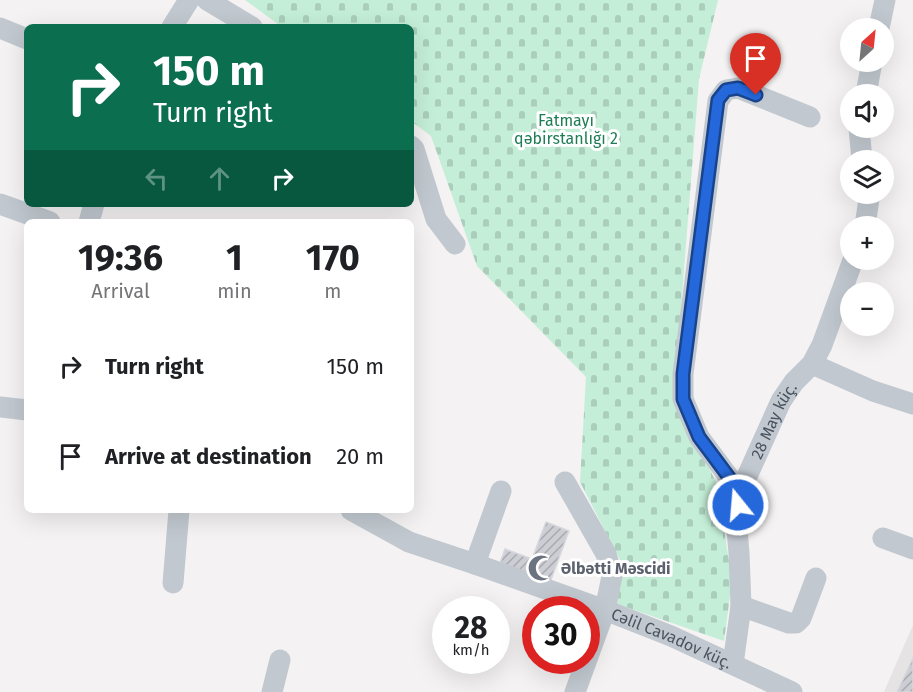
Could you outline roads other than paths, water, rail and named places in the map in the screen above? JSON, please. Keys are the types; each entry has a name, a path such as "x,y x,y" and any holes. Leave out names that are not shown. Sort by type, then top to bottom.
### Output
{"street":[{"path":"174,24 189,0"},
{"path":"207,0 247,24"},
{"path":"881,18 885,0"},
{"path":"0,28 24,38"},
{"path":"740,492 699,437 683,399 683,374 718,100 726,90 738,88 810,117"},
{"path":"414,149 436,219 455,244"},
{"path":"0,204 42,219"},
{"name":"28 May küç.","path":"733,664 741,606 736,518 740,492 781,400 794,382 812,364 822,345 849,270"},
{"path":"812,364 873,391 913,404"},
{"path":"0,407 24,410"},
{"path":"565,482 606,554 612,576 605,610 575,692"},
{"path":"475,564 501,491"},
{"path":"172,583 179,513"},
{"name":"Cəlil Cavadov küç.","path":"356,513 408,542 605,610 671,636 733,664 780,689"},
{"path":"883,538 913,549"},
{"path":"741,606 789,623 796,623 801,618 816,578"},
{"path":"272,692 280,660"}],"place":[{"name":"Əlbətti Məscidi","path":"541,568"}],"park label":[{"name":"Fatmayı qəbirstanlığı 2","path":"566,129"}]}
